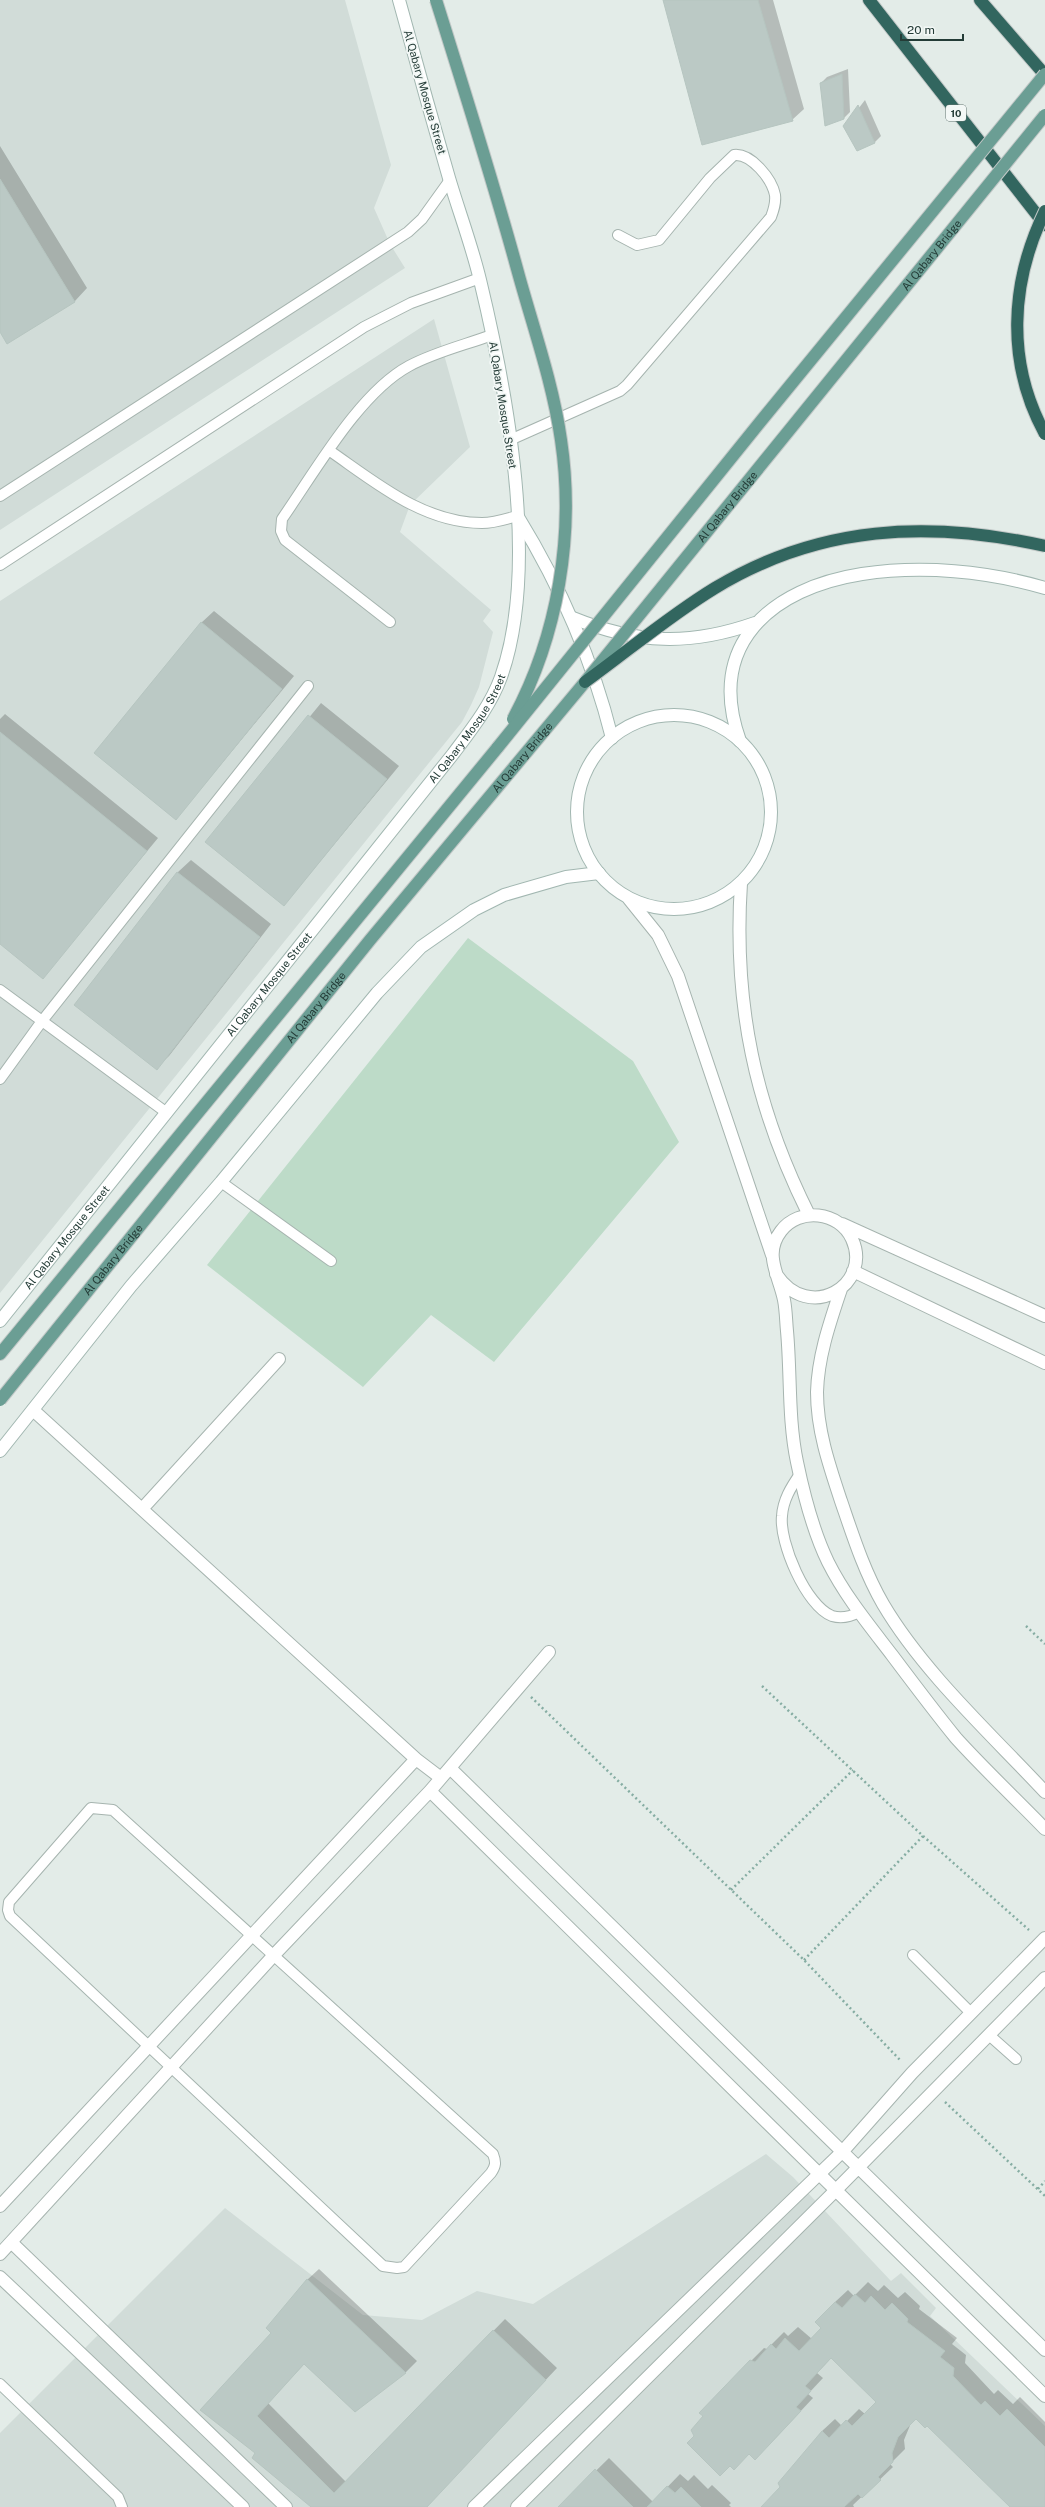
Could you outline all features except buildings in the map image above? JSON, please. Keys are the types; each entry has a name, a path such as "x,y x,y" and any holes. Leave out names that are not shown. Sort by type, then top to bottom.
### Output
{"highway":[{"name":"10","path":"869,0 1045,225"},
{"path":"980,0 1045,75"},
{"path":"1045,211 1028,252 1017,309 1021,367 1028,395 1045,434"},
{"path":"585,682 715,588 778,557 811,546 844,538 914,530 983,534 1045,546"}],"main road":[{"path":"436,0 501,209 552,395 561,440 565,485 562,561 551,621 535,672 520,707 498,747"},
{"path":"0,1354 498,747 756,427 1045,75"},
{"name":"Al Qabary Bridge","path":"0,1400 370,940 585,682 1045,115"}],"street":[{"name":"Al Qabary Mosque Street","path":"0,1321 453,754 489,703 501,678 514,620 518,553 517,516 510,440 492,336 480,278 450,180 399,0"},
{"path":"517,516 557,583 573,618 602,697 612,738"},
{"path":"740,740 730,706 732,671 737,654 755,623 774,608 817,586 864,574 945,571 1011,580 1045,588"},
{"path":"573,618 617,634 664,640 710,636 755,623"},
{"path":"680,715 706,720 724,728 740,740 753,755 763,773 769,792 772,812 764,851 754,868 741,883 713,901 687,909 667,910 647,906 629,899 612,888 588,857 581,840 578,822 578,803 588,767 612,738 629,726 647,719 680,715"},
{"path":"0,1451 131,1286 222,1182 377,993 421,947 474,910 504,895 566,877 599,873"},
{"path":"741,883 738,960 746,1028 754,1073 777,1145 809,1214"},
{"path":"629,899 658,934 678,976 772,1255 784,1299 788,1341 790,1413 800,1474 809,1513 827,1560 858,1612 956,1738 1045,1829"},
{"path":"772,1255 777,1236 783,1228 800,1217 809,1214 829,1217 1045,1316"},
{"path":"838,1222 852,1239 855,1250 853,1271 841,1289 820,1360 817,1391 819,1423 825,1454 858,1552 883,1604 916,1651 1045,1792"},
{"path":"853,1271 1045,1363"},
{"path":"776,1274 788,1289 804,1298 817,1299 830,1296 841,1289"},
{"path":"142,1509 279,1359"},
{"path":"33,1410 416,1759 441,1778"},
{"path":"0,2254 274,1955 430,1791 518,1685 549,1652"},
{"path":"0,2206 416,1759"},
{"path":"450,1768 860,2167 1045,2350"},
{"path":"430,1791 1045,2396"},
{"path":"474,2507 843,2151 912,2073 970,2012 1043,1940"},
{"path":"517,2507 860,2167 933,2090 1045,1978"},
{"path":"11,2242 286,2507"},
{"path":"0,2277 243,2507"}],"lane":[{"path":"510,440 620,391 627,385 771,217 775,202 773,187 750,158 740,154 734,155 710,178 659,240 637,245 618,235"},
{"path":"0,496 408,232 422,219 450,180"},
{"path":"0,565 364,327 411,303 480,278"},
{"path":"390,622 285,540 280,530 282,519 348,423 370,398 408,366 492,336"},
{"path":"330,451 410,505 471,523 497,522 517,516"},
{"path":"0,1079 42,1021 308,686"},
{"path":"0,990 167,1113"},
{"path":"222,1182 331,1262"},
{"path":"800,1474 787,1495 782,1516 782,1530 795,1569 812,1597 826,1613 846,1617 858,1612"},
{"path":"92,1808 113,1810 274,1955 493,2154 496,2160 495,2167 491,2173 404,2267 390,2268 383,2266 10,1916 8,1910 9,1902 92,1808"},
{"path":"913,1955 970,2012"},
{"path":"989,2035 1016,2059"},
{"path":"0,2384 118,2498 122,2507"}],"path":[{"path":"1026,1626 1045,1644"},
{"path":"518,1685 804,1960 912,2073"},
{"path":"762,1686 923,1836 1043,1940"},
{"path":"731,1890 853,1770"},
{"path":"804,1960 923,1836"},
{"path":"933,2090 1045,2196"},
{"path":"1038,2189 1045,2181"}],"shaded area":[{"path":"0,0 345,0 391,165 374,208 390,244 405,268 0,530"},
{"path":"434,319 470,447 410,505 400,532 491,610 483,621 493,632 479,687 471,705 462,722 0,1293 0,601"},
{"path":"766,2154 793,2177 891,2281 901,2273 936,2308 930,2316 1045,2426 1045,2507 0,2507 0,2433 225,2208 363,2315 422,2320 477,2291 533,2304"}],"green space":[{"path":"468,938 633,1061 679,1142 494,1362 431,1315 363,1387 207,1265"}]}
